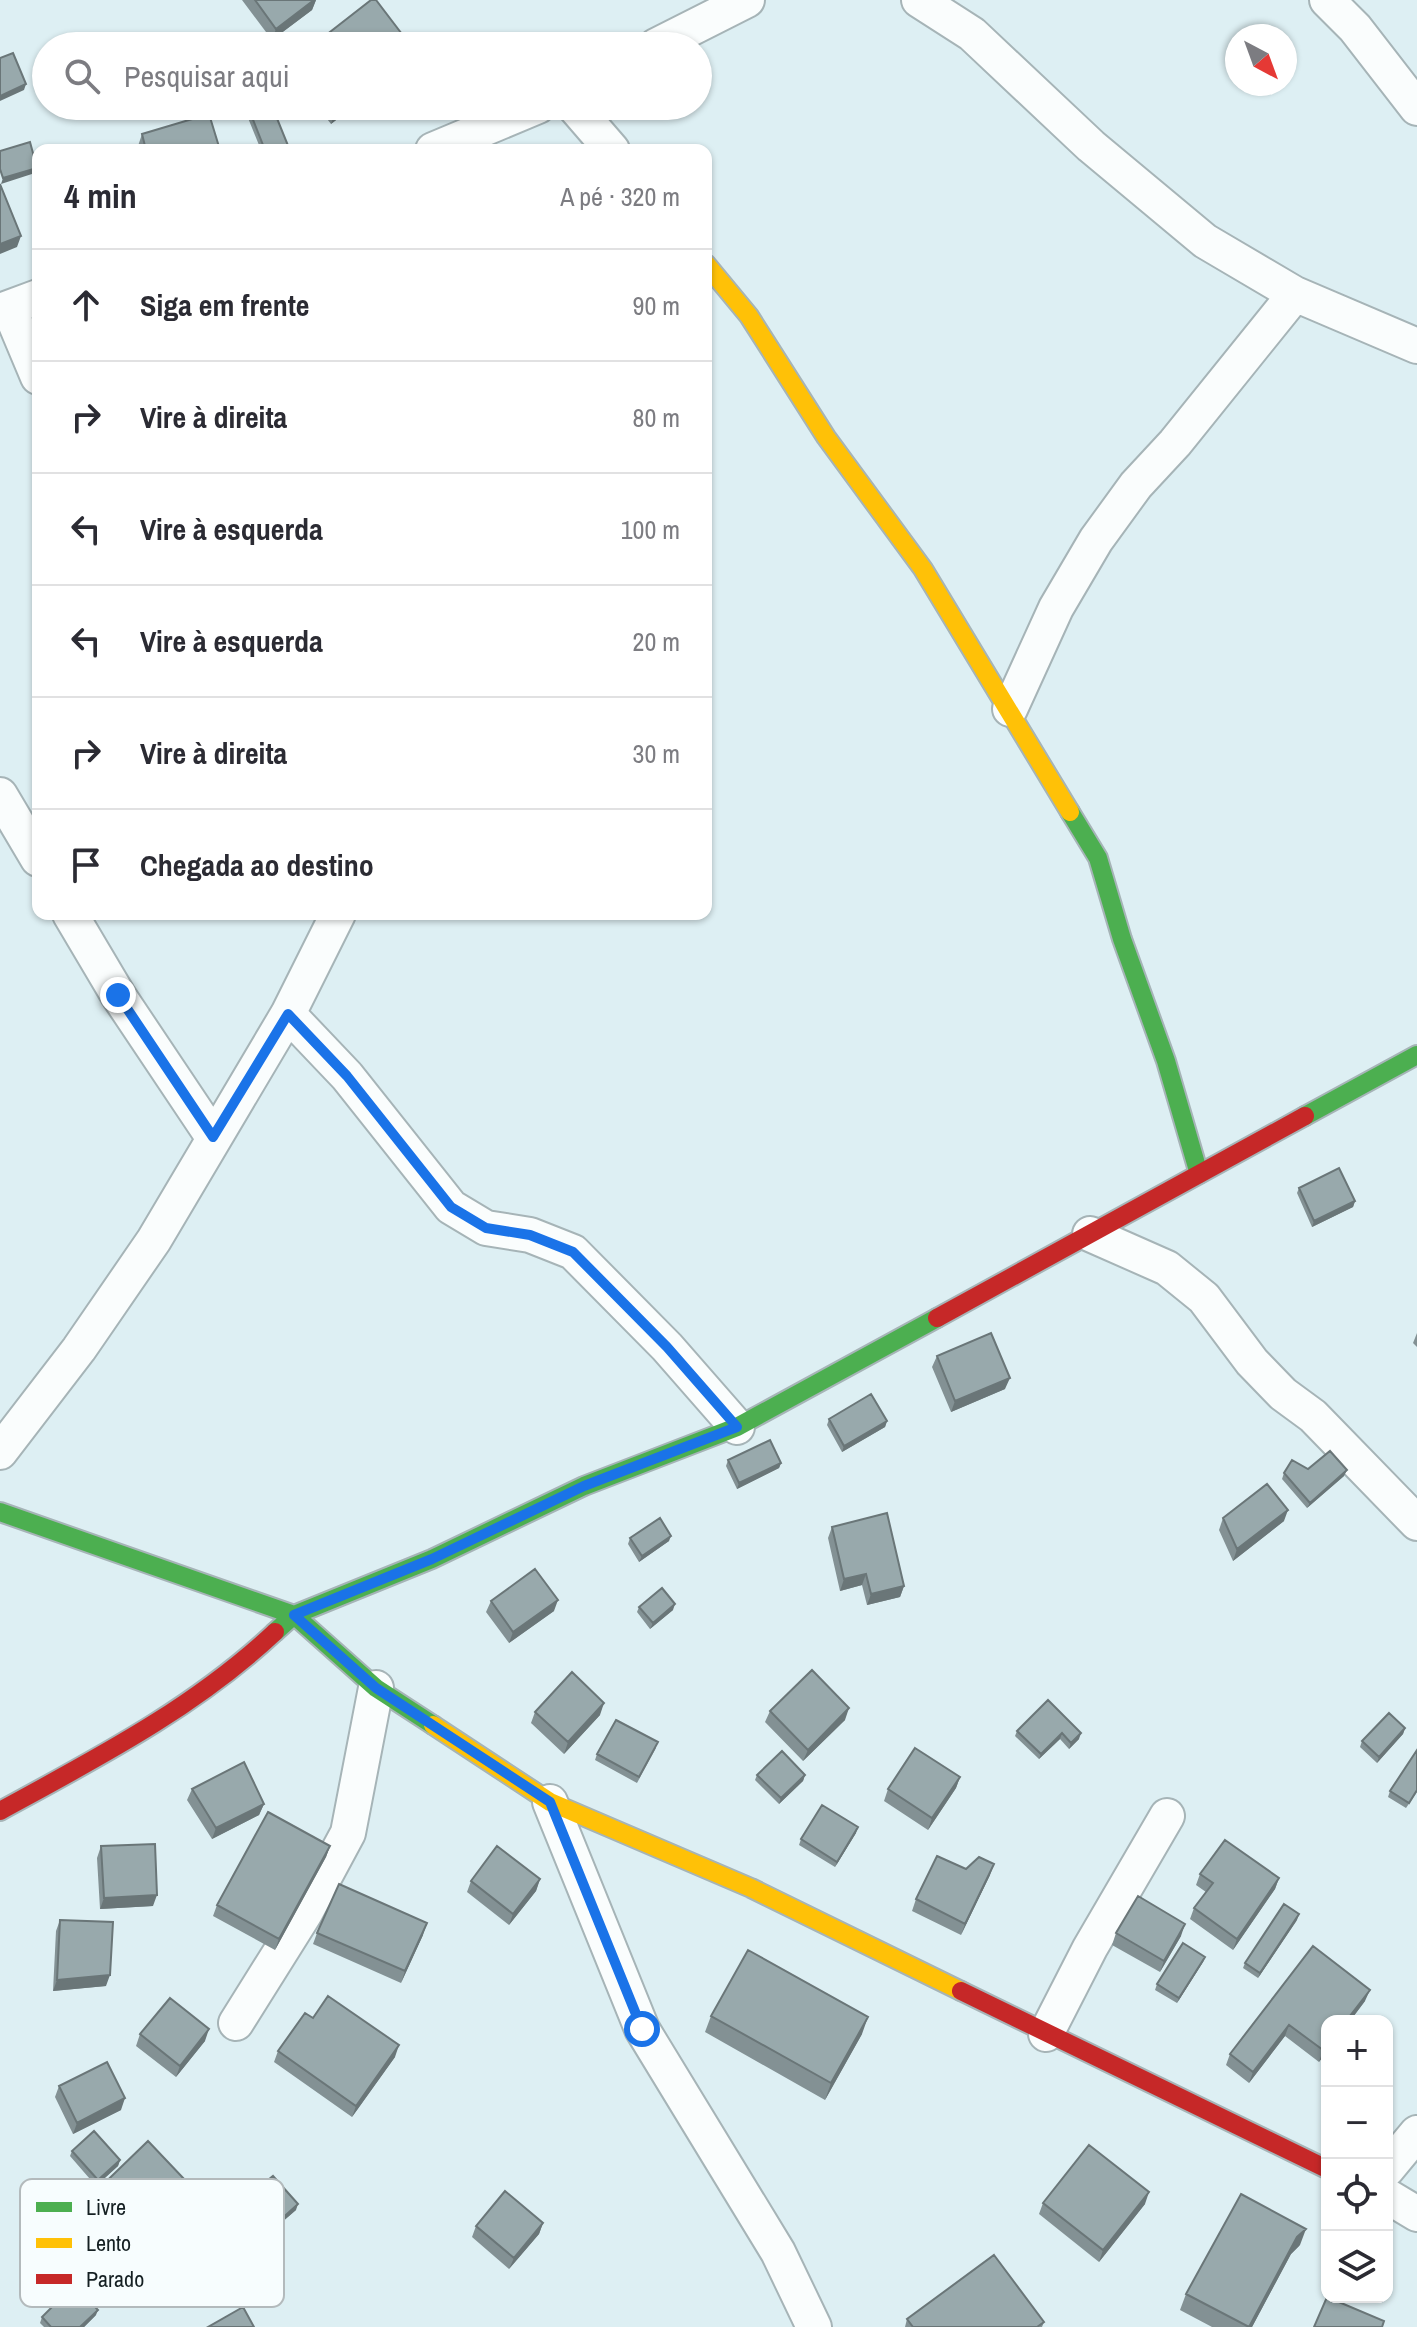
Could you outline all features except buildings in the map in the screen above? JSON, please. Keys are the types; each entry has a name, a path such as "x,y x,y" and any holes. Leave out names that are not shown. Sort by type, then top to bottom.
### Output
{"street":[{"path":"684,32 747,0"},
{"path":"919,0 972,34 1091,146 1205,241 1295,294 1417,346"},
{"path":"1327,0 1355,28 1417,108"},
{"path":"447,144 505,120"},
{"path":"586,120 607,144"},
{"path":"712,271 749,316 826,437 923,569 1098,858 1122,939 1166,1061 1199,1174"},
{"path":"1010,709 1056,608 1096,540 1136,485 1175,443 1295,294"},
{"path":"16,305 32,357"},
{"path":"0,795 32,849"},
{"path":"74,920 118,995 213,1137"},
{"path":"0,1452 122,1289 288,1014 335,920"},
{"path":"288,1014 347,1076 451,1207 486,1228 530,1235 573,1252 667,1347 737,1427"},
{"path":"0,1811 134,1738 233,1672 294,1615 432,1559 584,1486 737,1427 1417,1055"},
{"path":"1090,1234 1167,1268 1204,1298 1252,1362 1283,1394 1313,1416 1417,1523"},
{"path":"0,1512 294,1615 376,1688 550,1802 751,1888 966,1990 1046,2034 1321,2166"},
{"path":"236,2023 305,1913 348,1833 376,1688"},
{"path":"550,1802 642,2029 778,2252 814,2327"},
{"path":"1046,2034 1090,1948 1167,1816"},
{"path":"1393,2162 1417,2133"},
{"path":"1393,2200 1417,2214"}],"traffic: fast":[{"path":"1070,812 1098,858 1122,939 1166,1061 1199,1174"},
{"path":"1305,1116 1417,1055"},
{"path":"275,1632 294,1615 432,1559 584,1486 737,1427 937,1318"},
{"path":"0,1512 294,1615 376,1688 433,1725"}],"traffic: slow":[{"path":"712,271 749,316 826,437 923,569 1070,812"},
{"path":"433,1725 550,1802 751,1888 961,1991"}],"traffic: jam":[{"path":"937,1318 1305,1116"},
{"path":"0,1811 178,1708 212,1685 275,1632"},
{"path":"961,1991 1321,2166"}],"route":[{"path":"118,995 213,1137 288,1014 347,1076 451,1207 486,1228 530,1235 573,1252 667,1347 737,1427 584,1486 432,1559 294,1615 376,1688 550,1802 642,2029"}]}
